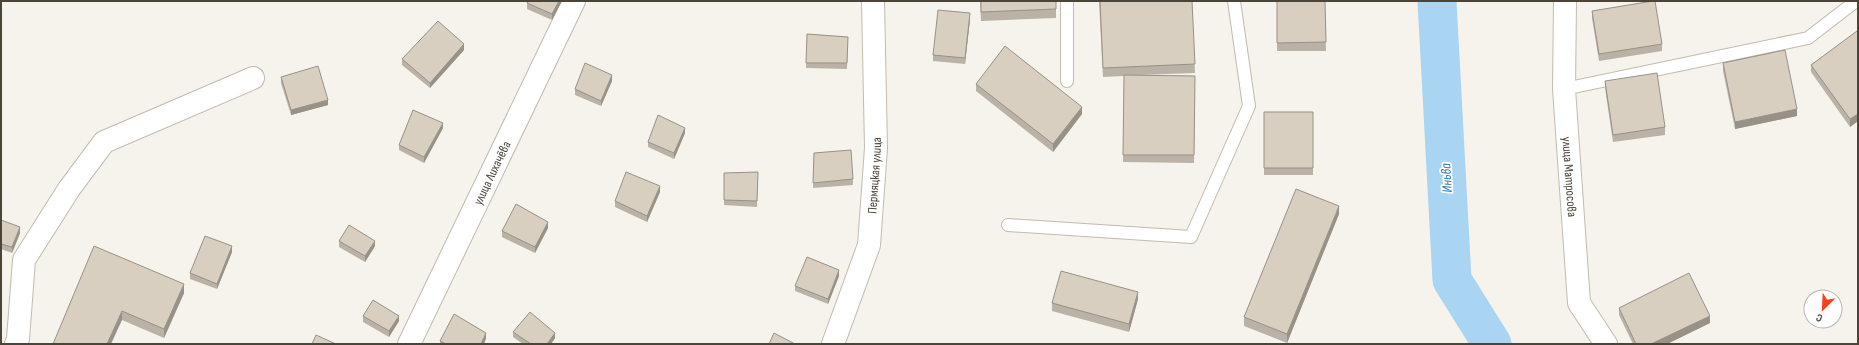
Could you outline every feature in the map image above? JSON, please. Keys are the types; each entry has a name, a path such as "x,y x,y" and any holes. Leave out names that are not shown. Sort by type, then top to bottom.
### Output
{"street":[{"name":"улица Лихачёва","path":"409,344 574,1"},
{"name":"Пермяцкая улица","path":"833,344 869,245 876,148 873,1"},
{"name":"улица Матросова","path":"1565,1 1564,89 1579,303 1606,344"},
{"path":"12,338 24,260 69,190 104,142 253,78"}],"lane":[{"path":"1067,1 1067,81"},
{"path":"1008,225 1191,237 1249,106 1234,1"},
{"path":"1564,89 1808,38 1856,1"}],"building":[{"path":"528,1 559,1 552,14 527,3"},
{"path":"981,1 1056,1 1056,9 981,12"},
{"path":"1100,1 1192,1 1195,64 1103,68"},
{"path":"1277,1 1325,1 1326,42 1277,43"},
{"path":"1655,1 1662,44 1599,54 1592,11"},
{"path":"938,10 970,13 965,58 933,55"},
{"path":"438,21 464,44 430,83 402,59"},
{"path":"1857,31 1858,114 1850,119 1811,65"},
{"path":"807,34 848,37 847,63 806,63"},
{"path":"1005,46 1082,107 1053,144 976,84"},
{"path":"1785,50 1797,109 1735,122 1723,63"},
{"path":"585,63 612,75 601,101 575,89"},
{"path":"318,66 328,100 291,110 281,77"},
{"path":"1657,73 1665,127 1613,135 1605,81"},
{"path":"1124,75 1195,76 1194,155 1123,155"},
{"path":"413,110 443,123 424,157 399,145"},
{"path":"1264,112 1313,112 1313,168 1264,168"},
{"path":"658,115 685,128 674,153 648,142"},
{"path":"851,150 853,179 813,183 814,153"},
{"path":"626,172 660,186 647,216 615,201"},
{"path":"758,172 757,201 724,200 724,173"},
{"path":"1296,189 1339,206 1287,334 1244,317"},
{"path":"516,204 548,222 535,247 502,231"},
{"path":"1,220 20,227 12,247 1,244"},
{"path":"349,225 375,241 365,256 339,241"},
{"path":"205,236 232,246 217,284 190,273"},
{"path":"94,246 184,284 164,329 122,311 107,344 53,344"},
{"path":"807,257 839,270 828,299 795,286"},
{"path":"1061,271 1138,292 1129,324 1052,303"},
{"path":"1689,273 1710,316 1651,344 1636,344 1619,308"},
{"path":"373,300 399,316 389,331 363,316"},
{"path":"530,312 555,333 547,344 531,344 513,332"},
{"path":"454,314 486,333 481,344 446,344 440,341"},
{"path":"774,333 795,344 769,344"},
{"path":"316,335 336,344 312,344"}],"waterway":[{"name":"Иньва","path":"1437,1 1452,280 1492,344"}]}
